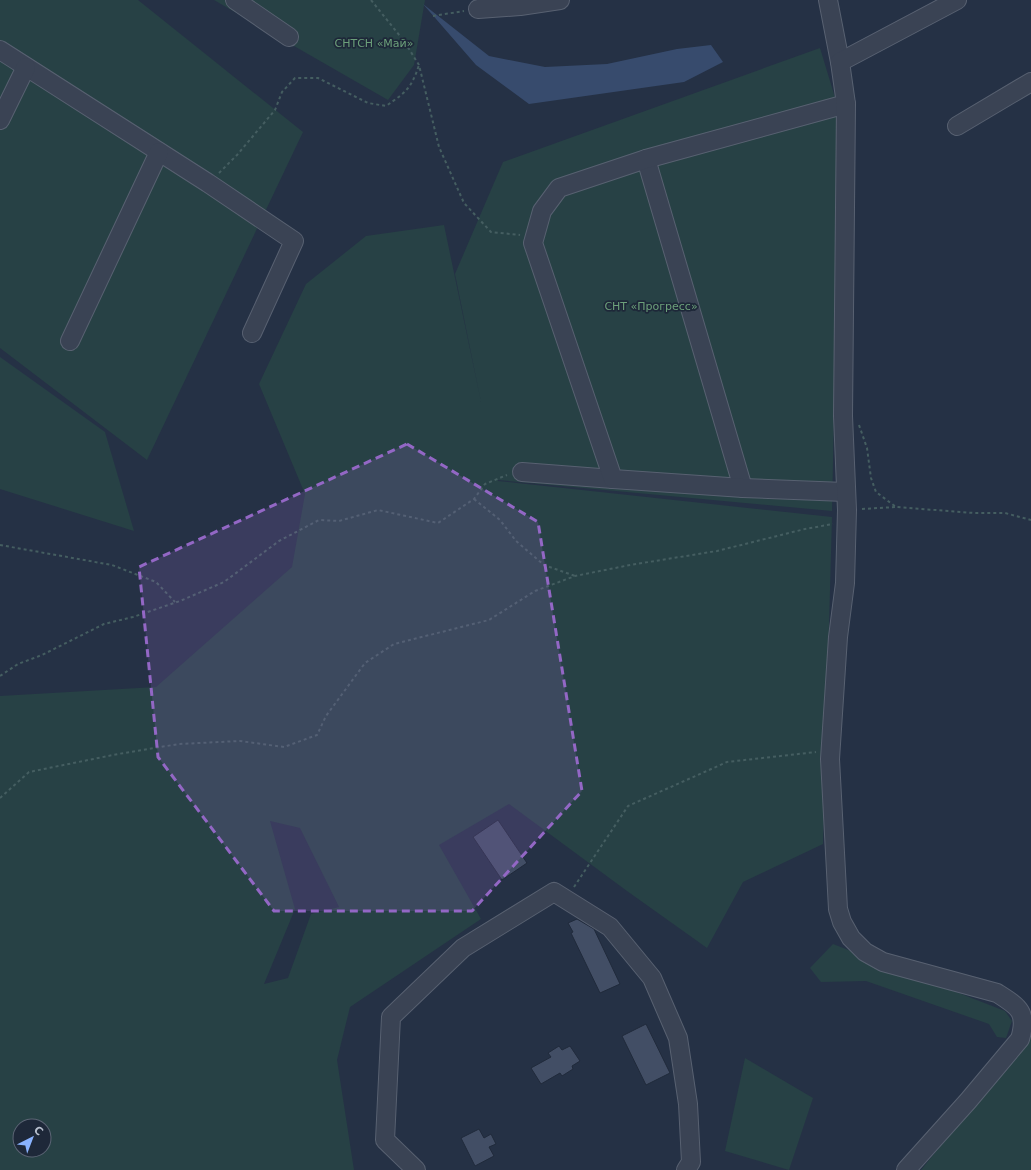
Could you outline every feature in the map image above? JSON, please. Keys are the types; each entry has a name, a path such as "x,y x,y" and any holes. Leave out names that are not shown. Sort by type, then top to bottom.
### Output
{"street":[{"path":"235,0 289,37"},
{"path":"478,9 520,6 560,0"},
{"path":"828,0 840,62 846,104 843,416 846,492 845,582 838,637 830,759 838,909 842,922 851,938 865,952 883,962 997,993 1020,1009 1023,1026 1020,1039 968,1101 906,1170"},
{"path":"840,62 957,0"},
{"path":"0,50 208,183 294,241 252,333"},
{"path":"0,120 26,67"},
{"path":"957,126 1031,82"},
{"path":"613,479 533,243 542,211 559,188 646,159 846,104"},
{"path":"70,341 159,152"},
{"path":"646,159 743,488"},
{"path":"522,472 743,488 846,492"},
{"path":"416,1170 385,1140 391,1016 463,948 554,892 610,927 652,978 678,1038 688,1104 691,1162 686,1170"}],"path":[{"path":"371,0 404,41 419,65 439,147 464,203 491,232 515,236 536,234"},
{"path":"433,16 478,9"},
{"path":"208,183 237,155 275,110 282,92 295,78 318,78 368,103 386,106 403,94 414,81 419,65"},
{"path":"843,416 859,424 867,448 871,478 876,492 896,507"},
{"path":"0,676 18,664 42,655 104,624 133,617 176,602 224,582 279,541 319,520 339,521 378,510 438,523 474,499 485,484 504,475 522,472"},
{"path":"474,499 500,520 516,541 544,565 575,576"},
{"path":"0,798 29,772 118,754 179,744 240,740 284,747 317,735 326,716 365,663 394,644 489,620 535,591 575,576 630,565 717,551 805,529 846,516 896,507 1005,513 1031,520"},
{"path":"0,545 112,565 156,582 176,602"},
{"path":"566,899 628,806 727,762 818,752"}],"highlighted area":[{"path":"407,444 538,522 582,791 472,911 274,911 158,757 139,567"}],"green space":[{"path":"0,0 138,0 303,132 147,460 0,348"},
{"name":"СНТСН «Май»","path":"214,0 425,0 414,65 388,100"},
{"name":"СНТ «Прогресс»","path":"820,48 840,114 832,511 498,481 832,517 823,844 743,882 707,948 509,804 439,845 481,919 350,1007 337,1060 354,1170 0,1170 0,696 156,687 292,567 305,494 259,384 306,284 366,236 444,225 481,402 455,274 503,162","holes":["270,821 300,828 339,907 311,914 288,978 264,984 295,909"]},
{"path":"0,357 105,432 134,531 0,489"},
{"path":"833,944 1005,1011 1012,1021 1006,1038 997,1037 989,1024 866,981 821,982 810,968"},
{"path":"1031,1034 1031,1170 921,1170"},
{"path":"745,1058 813,1098 789,1170 725,1151"}],"water":[{"path":"423,4 489,56 545,67 607,64 677,49 711,45 723,62 684,82 529,104 476,65"}],"building":[{"path":"498,820 527,863 502,880 473,837"},
{"path":"577,919 594,929 620,984 600,993 571,933 573,932 568,923"},
{"path":"646,1024 670,1073 646,1085 622,1036"},
{"path":"559,1046 562,1050 570,1046 580,1061 572,1066 573,1069 562,1076 560,1073 541,1084 531,1068 551,1057 548,1053"},
{"path":"479,1129 484,1138 491,1134 496,1144 489,1147 494,1156 475,1166 461,1138"}]}
